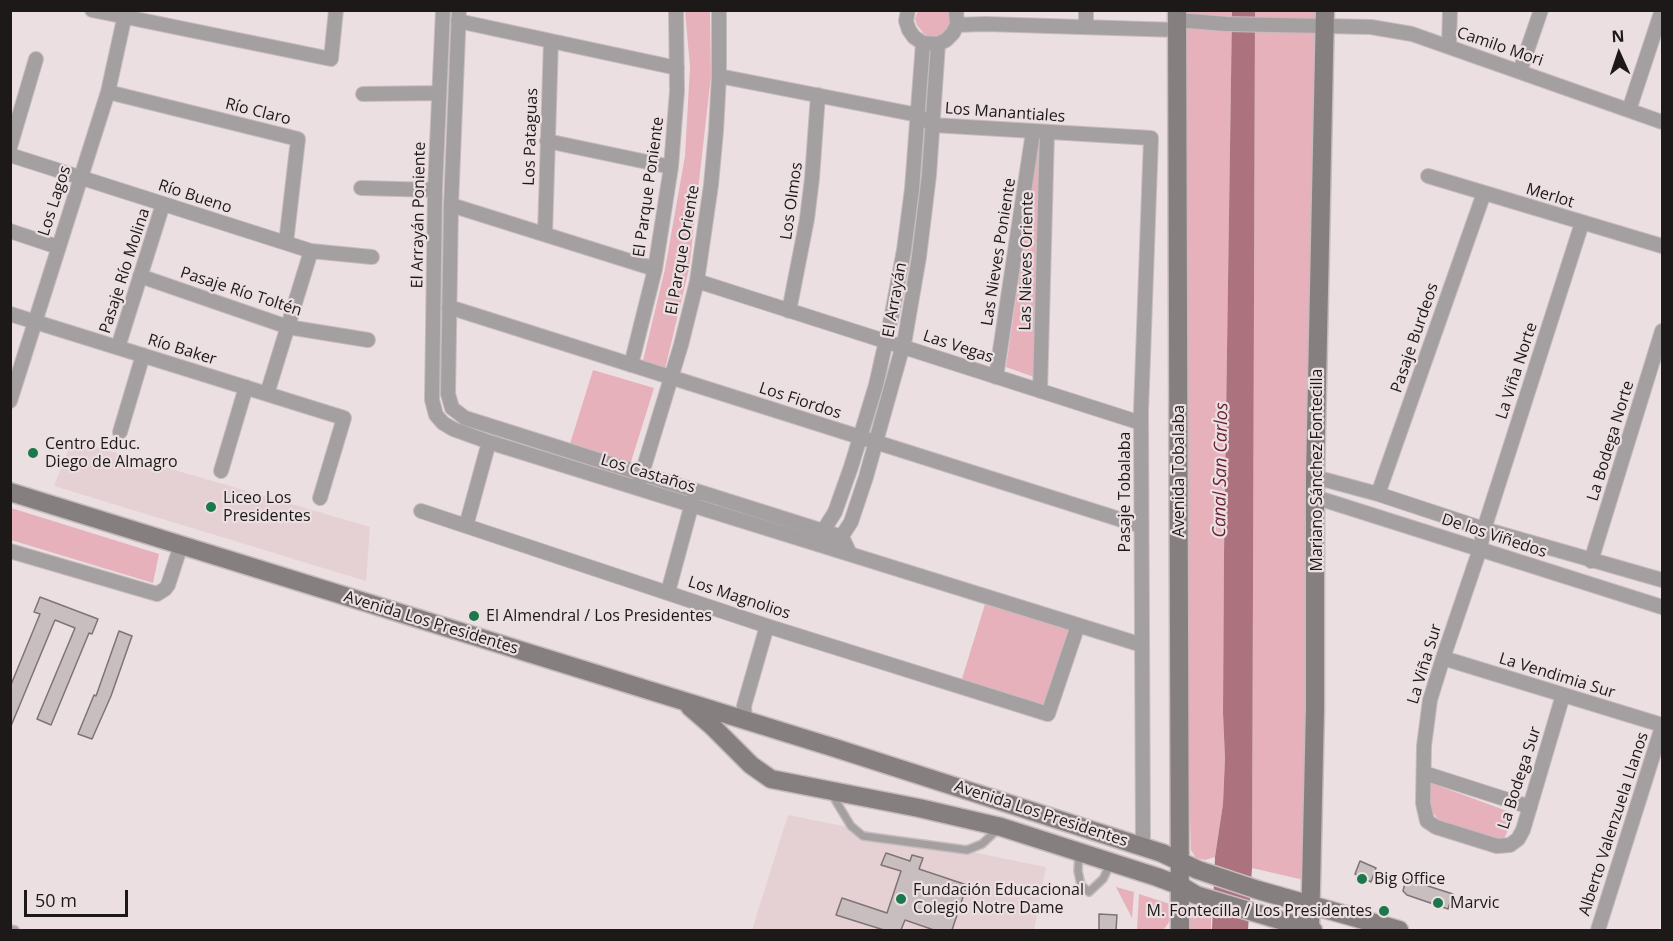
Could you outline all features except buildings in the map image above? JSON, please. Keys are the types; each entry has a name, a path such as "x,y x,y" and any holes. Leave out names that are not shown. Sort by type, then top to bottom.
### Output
{"street":[{"path":"92,10 126,14 331,59 336,10"},
{"name":"El Arrayán Poniente","path":"439,419 433,408 432,400 435,190 443,10"},
{"name":"El Parque Poniente","path":"631,364 655,269 671,167 676,114 676,10"},
{"name":"El Parque Oriente","path":"637,488 697,281 711,185 719,76 719,10"},
{"path":"906,11 906,21 914,38 923,43 938,44 953,33 957,25 956,10"},
{"path":"1086,10 1086,26"},
{"path":"1449,46 1450,10"},
{"path":"1520,71 1540,10"},
{"path":"1629,110 1662,10"},
{"name":"Los Lagos","path":"10,401 108,92 126,14"},
{"path":"458,16 551,41 677,68"},
{"name":"El Arrayán Poniente","path":"452,408 448,394 449,307 458,16"},
{"name":"Camilo Mori","path":"957,25 1086,26 1177,20 1259,25 1325,18 1412,34 1662,122"},
{"name":"Mariano Sánchez Fontecilla","path":"1311,930 1315,697 1315,477 1325,18"},
{"name":"Avenida Tobalaba","path":"1177,20 1180,930"},
{"name":"Los Pataguas","path":"544,234 551,41"},
{"name":"El Arrayán","path":"814,543 835,512 861,438 886,342 907,232 923,43"},
{"name":"El Arrayán","path":"832,548 842,537 855,510 877,443 903,347 923,226 938,44"},
{"path":"10,147 36,58"},
{"name":"Los Manantiales","path":"719,76 918,115 933,125 1151,138"},
{"name":"Río Claro","path":"108,92 298,139 286,243"},
{"path":"363,94 439,93"},
{"name":"Los Olmos","path":"789,310 807,219 819,95"},
{"name":"Las Nieves Poniente","path":"996,377 1040,132"},
{"name":"Las Nieves Oriente","path":"1040,132 1040,391"},
{"name":"Pasaje Tobalaba","path":"1143,846 1142,423 1151,138"},
{"path":"547,141 671,167"},
{"name":"Río Bueno","path":"10,155 310,251 372,257"},
{"name":"Merlot","path":"1428,176 1662,246"},
{"path":"361,189 435,190"},
{"name":"Pasaje Burdeos","path":"1378,494 1484,193"},
{"name":"Pasaje Río Molina","path":"118,347 163,204"},
{"path":"451,205 655,269"},
{"name":"La Viña Norte","path":"1484,530 1582,222"},
{"path":"10,231 58,247"},
{"path":"267,394 310,251"},
{"name":"Pasaje Río Toltén","path":"140,276 288,327 368,340"},
{"name":"Las Vegas","path":"697,281 1142,423"},
{"name":"Los Fiordos","path":"449,307 1141,526"},
{"name":"Río Baker","path":"10,314 344,418 320,498"},
{"name":"La Bodega Norte","path":"1591,561 1662,331"},
{"path":"120,432 143,355"},
{"path":"221,471 246,387"},
{"name":"Los Castaños","path":"452,408 465,418 842,537"},
{"name":"Los Castaños","path":"439,419 453,429 489,442 1142,645"},
{"path":"466,526 489,442"},
{"name":"De los Viñedos","path":"1315,477 1378,494 1484,530 1662,580"},
{"path":"668,592 696,491"},
{"name":"Avenida Los Presidentes","path":"10,492 1062,820 1143,846 1258,890 1399,930"},
{"name":"De los Viñedos","path":"1315,497 1662,607"},
{"name":"Los Magnolios","path":"421,512 767,626 1048,714 1078,625"},
{"name":"La Viña Sur","path":"1425,813 1424,773 1428,712 1484,530"},
{"path":"842,537 850,554"},
{"path":"10,551 157,594 168,585 181,545"},
{"path":"732,746 731,738 734,730 745,721 744,706 767,626"},
{"name":"La Vendimia Sur","path":"1443,658 1662,726"},
{"name":"La Bodega Sur","path":"1425,813 1427,821 1436,827 1497,846 1514,843 1521,835 1563,694"},
{"name":"Avenida Los Presidentes","path":"682,700 704,718 751,765 771,779 919,808 1000,827 1112,862 1253,914 1311,930"},
{"name":"Alberto Valenzuela Llanos","path":"1598,930 1662,726"},
{"path":"1424,773 1530,807"},
{"path":"1054,843 1064,833 1062,820"},
{"path":"1085,854 1094,842 1107,835"}],"lane":[{"path":"830,791 851,826 863,836 967,850 982,844 1000,827"},
{"path":"1085,854 1078,871 1081,885 1089,892 1103,879 1112,862"},
{"path":"10,929 15,930"}],"shaded area":[{"path":"918,10 949,11 948,29 939,36 924,34 915,19"},
{"path":"1255,10 1252,868 1248,930 1212,930 1215,857 1223,804 1225,758 1224,554 1232,11"},
{"path":"685,11 710,11 711,76 689,269 664,373 642,365 665,269 685,156 690,67"},
{"path":"1187,11 1232,11 1224,554 1225,758 1223,804 1215,857 1205,860 1196,858 1191,850 1188,751 1184,131"},
{"path":"1255,11 1318,11 1304,880 1252,868"},
{"path":"1039,139 1034,377 1006,367"},
{"path":"593,370 654,388 630,465 569,447"},
{"name":"Liceo Los Presidentes","path":"72,440 370,527 366,581 54,486"},
{"path":"11,508 159,554 153,583 11,540"},
{"path":"986,601 1069,627 1043,708 961,682"},
{"path":"1431,783 1515,814 1503,841 1440,821 1431,811"},
{"name":"Fundación Educacional Colegio Notre Dame","path":"788,815 1046,867 1034,930 752,930"},
{"path":"1116,887 1134,892 1132,918"},
{"path":"1139,894 1170,904 1169,922 1165,928 1137,930"},
{"path":"1205,907 1211,913 1211,930 1189,930 1190,910"}],"place":[{"name":"Centro Educ. Diego de Almagro","path":"33,453"},
{"name":"Liceo Los Presidentes","path":"211,507"},
{"name":"El Almendral / Los Presidentes","path":"474,616"},
{"name":"Big Office","path":"1362,879"},
{"name":"Fundación Educacional Colegio Notre Dame","path":"901,899"},
{"name":"Marvic","path":"1438,903"},
{"name":"M. Fontecilla / Los Presidentes","path":"1384,911"}],"water label":[{"name":"Canal San Carlos","path":"1221,470"}]}
